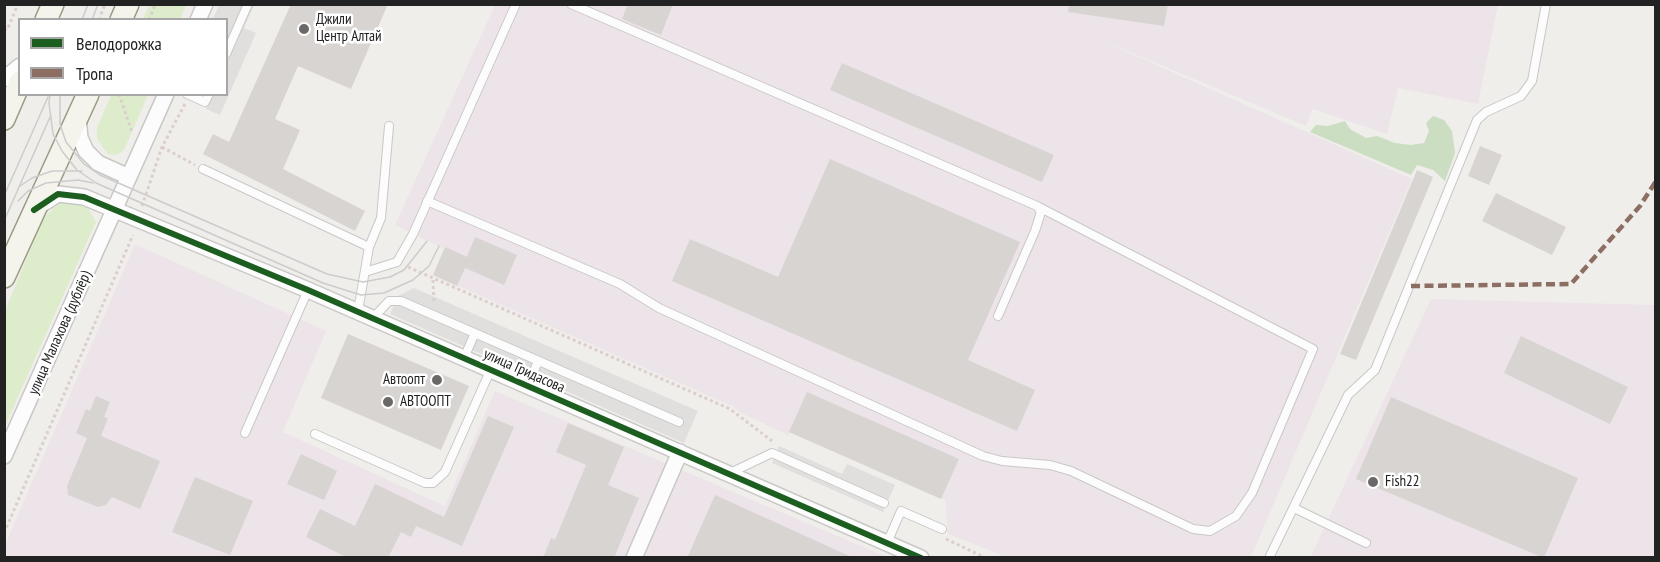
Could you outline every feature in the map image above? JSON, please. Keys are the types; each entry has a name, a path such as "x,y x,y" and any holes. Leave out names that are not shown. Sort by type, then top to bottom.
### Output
{"main road":[{"path":"47,18 53,4"},
{"path":"122,18 128,4"},
{"path":"4,119 18,87"},
{"path":"4,277 87,96"}],"street":[{"path":"199,18 205,4"},
{"path":"4,79 18,68"},
{"name":"улица Малахова (дублёр)","path":"4,456 165,96"},
{"path":"78,116 80,138 86,151 98,163 129,177"},
{"name":"улица Гридасова","path":"34,210 58,194 84,196 373,318 921,558"},
{"path":"634,558 680,452"}],"lane":[{"path":"228,49 248,4"},
{"path":"365,272 397,262 516,4"},
{"path":"427,201 620,284 659,308 983,456 1002,461 1050,465 1071,471 1193,529 1210,531 1236,516 1252,494 1312,349 1037,206 571,4"},
{"path":"1269,558 1348,395 1375,370 1477,120 1486,112 1521,96 1532,81 1546,4"},
{"path":"191,96 206,102 208,96"},
{"path":"358,312 369,247 381,218 389,126"},
{"path":"203,169 369,247"},
{"path":"998,316 1035,231 1041,212 1037,206"},
{"path":"245,433 308,290"},
{"path":"373,318 389,301 401,300 679,422"},
{"path":"464,358 475,333"},
{"path":"528,386 538,361"},
{"path":"315,434 425,483 433,483 446,472 490,369"},
{"path":"730,473 772,453 884,503"},
{"path":"1294,508 1366,543"},
{"path":"887,543 901,511 942,529"}],"path":[{"path":"4,29 7,30 18,4"},
{"path":"120,96 132,133"},
{"path":"4,533 140,219 145,194 162,147 188,96"},
{"path":"162,147 203,169"},
{"path":"397,262 433,280 730,409 776,444 785,459"},
{"path":"942,529 947,541 986,558"}],"shaded area":[{"path":"219,5 254,5 244,28 256,33 220,115 206,109 212,96 228,96 228,18 213,18"},
{"path":"495,5 1498,5 1478,104 1398,88 1387,134 1313,109 1306,126 1096,38 1412,179 1251,557 1006,557 948,534 945,500 790,432 788,435 739,412 734,407 433,275 444,249 395,225"},
{"path":"135,244 326,331 283,432 445,506 495,391 887,557 5,558 5,545"},
{"path":"414,288 698,411 684,443 390,314 398,296"},
{"path":"1431,299 1655,305 1655,557 1310,558"},
{"path":"779,446 842,474 847,464 895,485 883,512 772,463"}],"green space":[{"path":"149,4 186,5 180,18 143,18"},
{"path":"111,96 148,96 124,150 117,155 108,154 97,139 97,128"},
{"path":"1433,116 1444,120 1452,131 1455,153 1445,181 1433,170 1417,165 1411,175 1310,132 1316,125 1328,126 1345,121 1350,129 1366,138 1377,136 1395,143 1411,145 1424,143 1429,131 1426,123"},
{"path":"69,200 86,205 96,222 5,426 5,311 43,219 59,203"}],"building":[{"path":"291,4 388,4 351,89 298,66 275,119 300,130 283,169 365,211 355,231 203,154 213,134 229,142"},
{"path":"628,4 673,4 661,35 622,19"},
{"path":"1069,4 1168,4 1164,26 1068,12"},
{"path":"842,63 1054,155 1042,182 830,90"},
{"path":"1480,146 1502,155 1489,185 1468,176"},
{"path":"830,159 1020,242 968,360 1035,390 1017,431 672,281 690,239 778,277"},
{"path":"1417,170 1433,177 1356,360 1340,354"},
{"path":"1496,193 1566,227 1552,255 1482,221"},
{"path":"475,237 517,255 504,285 465,268 457,286 433,275 445,247 467,257"},
{"name":"АВТООПТ","path":"348,334 469,386 441,450 321,398"},
{"path":"1521,336 1628,387 1610,424 1504,373"},
{"path":"807,392 959,459 941,499 789,432"},
{"path":"96,396 110,402 104,417 108,418 101,436 160,461 140,509 112,497 106,505 98,507 68,495 67,486 87,438 76,433 86,409 90,411"},
{"path":"1391,397 1578,478 1544,558 1356,479"},
{"path":"488,416 514,427 462,546 416,526 411,537 401,532 388,558 348,558 306,537 320,509 355,526 375,484 444,517"},
{"path":"568,423 624,447 608,485 639,498 614,558 543,558 551,538 555,540 586,465 556,452"},
{"path":"301,454 337,471 324,500 287,484"},
{"path":"195,477 253,501 230,555 172,532"},
{"path":"715,495 854,558 687,558"}],"tram line":[{"path":"83,18 88,4"},
{"path":"93,18 98,4"},
{"path":"50,96 53,134 62,151 77,170 96,183 323,283 361,295 384,293 413,280 429,266 439,246"},
{"path":"60,96 60,124 66,142 84,164 100,175 327,274 363,282 390,277 404,270 427,241"},
{"path":"4,196 48,97"},
{"path":"4,221 50,117"},
{"path":"20,186 32,178 52,171 82,171"},
{"path":"18,201 28,191 46,183 78,180 93,183"}],"marked path":[{"path":"1411,286 1571,284 1640,206 1656,181"}],"cycle path":[{"path":"34,210 58,194 84,197 308,290 921,558"}],"place":[{"name":"Джили Центр Алтай","path":"304,29"},
{"name":"Автоопт","path":"437,380"},
{"name":"АВТООПТ","path":"388,402"},
{"name":"Fish22","path":"1373,482"}]}
